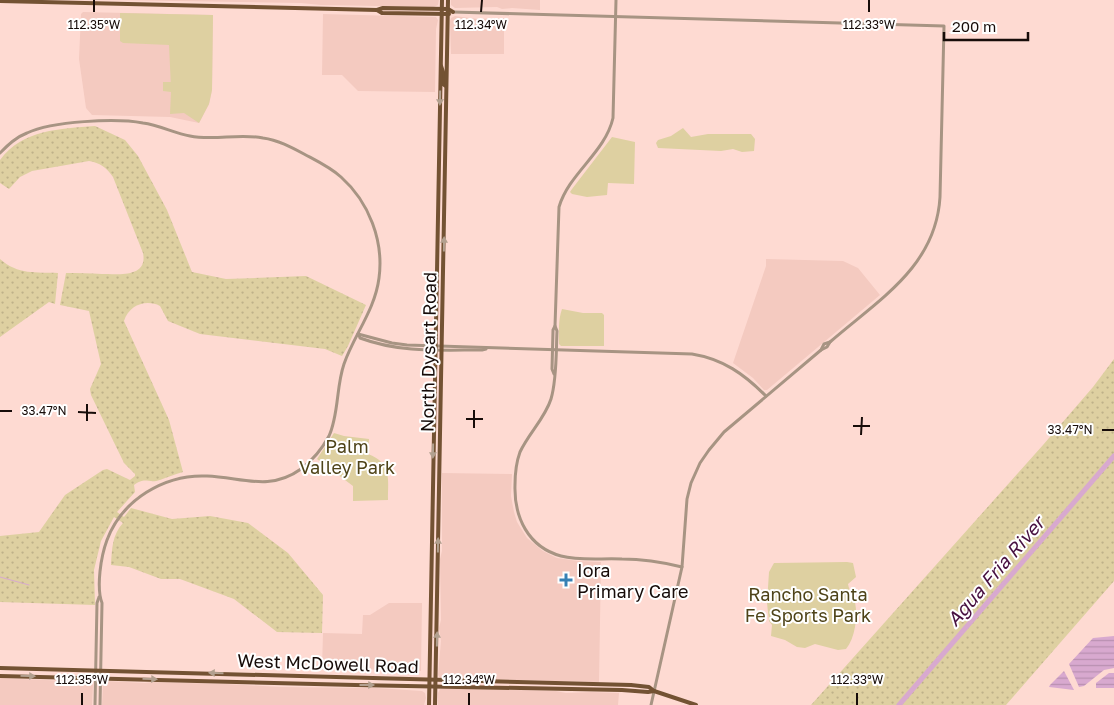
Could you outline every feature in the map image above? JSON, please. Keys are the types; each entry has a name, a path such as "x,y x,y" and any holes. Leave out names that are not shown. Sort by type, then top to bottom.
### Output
{"main road":[{"name":"North Dysart Road","path":"428,705 442,0"},
{"name":"North Dysart Road","path":"435,705 448,0"},
{"path":"0,1 377,10 383,8 453,12"},
{"path":"440,64 443,72 443,84 446,86"},
{"name":"West McDowell Road","path":"0,668 429,680 654,691 696,705"},
{"path":"264,683 265,675"},
{"name":"West McDowell Road","path":"0,676 429,686 492,684"}],"street":[{"path":"616,0 612,122 606,136 564,193 559,207 555,326 553,330 556,369 553,392 548,408 522,448 516,465 516,506 521,523 527,532 540,546 560,556 648,560 682,567"},
{"path":"453,12 944,26 940,197 935,226 924,252 908,275 830,342 826,342 821,350 722,435 700,463 691,483 687,499 682,567 651,705"},
{"path":"0,154 18,138 32,131 100,121 143,123 192,137 252,136 279,142 322,164 338,175 355,192 368,213 376,236 380,261 379,280 368,312 342,370 331,430 320,450 303,468 289,476 263,482 208,476 176,478 145,493 130,505 118,520 107,540 102,556 100,597 97,603 98,670 101,678 100,705"},
{"path":"358,334 360,338 388,347 684,353 699,355 713,358 733,368 749,379 766,396"},
{"path":"95,705 95,678 98,670"}],"shaded area":[{"path":"112,0 439,0 438,5 434,7"},
{"path":"451,0 540,0 540,10 502,9 497,7 455,8 451,5"},
{"path":"83,12 213,15 212,90 209,104 199,123 170,117 92,115 86,108 79,59 81,14"},
{"path":"323,14 436,17 438,20 436,29 435,92 358,91 342,75 322,75"},
{"path":"455,16 477,19 504,18 504,54 451,54 450,21"},
{"path":"766,259 843,261 858,268 880,295 767,390 764,390 753,378 733,363 766,266"},
{"path":"442,473 512,474 511,496 514,512 517,522 527,538 543,551 557,558 601,562 599,682 440,678 438,675 441,641 439,628 441,620"},
{"path":"389,603 422,603 421,671 322,668 323,633 362,634 363,615 370,615"},
{"path":"1114,636 1114,668 1104,670 1084,686 1079,687 1069,664 1093,638"},
{"path":"1064,671 1074,690 1049,687 1050,685"},
{"path":"1109,673 1114,673 1114,688 1096,688 1096,683"},
{"path":"0,678 90,682 93,685 92,705 0,705"},
{"path":"106,681 377,688 422,691 425,693 426,698 424,705 102,705 103,684"},
{"path":"440,689 556,691 566,693 619,693 618,705 438,705 438,693"}],"green space":[{"path":"120,13 213,15 212,90 209,104 199,123 184,113 170,114 171,92 163,91 163,82 171,82 169,45 123,43 120,41"},
{"path":"95,126 125,140 138,156 167,210 192,272 226,279 306,276 366,305 342,356 325,349 200,334 168,321 160,306 149,303 134,307 126,315 124,321 169,420 183,472 156,481 138,482 134,485 135,492 117,512 124,517 131,508 172,519 210,516 248,523 288,553 323,595 322,633 277,632 234,599 180,579 161,579 129,567 111,565 115,537 123,523 114,517 101,541 94,570 95,605 0,602 0,536 39,532 65,495 103,470 107,469 130,480 135,476 124,463 91,395 90,389 101,364 89,311 60,305 66,273 123,274 136,271 141,267 143,253 113,177 102,166 89,161 32,171 20,177 9,189 0,183 0,160 20,142 43,132"},
{"path":"683,128 691,137 708,134 751,134 755,139 754,151 658,148 656,143 658,140 671,136"},
{"path":"612,137 635,142 634,184 608,183 607,195 587,197 572,194 570,192 572,189"},
{"path":"0,259 20,270 58,273 55,304 49,302 0,337"},
{"path":"562,309 583,313 602,313 604,315 604,346 561,346 559,344 559,326"},
{"path":"1114,359 1114,581 1006,705 811,705 1043,445 1093,387"},
{"name":"Palm Valley Park","path":"334,433 369,439 368,454 381,462 387,472 388,500 353,501 353,486 317,459"},
{"name":"Rancho Santa Fe Sports Park","path":"774,563 853,563 856,577 848,584 854,600 856,614 854,633 846,649 838,650 815,644 805,648 797,647 785,640 771,636 772,625 769,621 767,603 769,572"}],"waterway":[{"name":"Agua Fria River","path":"899,705 1114,456"},
{"path":"0,577 29,585"}],"place":[{"name":"Iora Primary Care","path":"566,580"}]}
